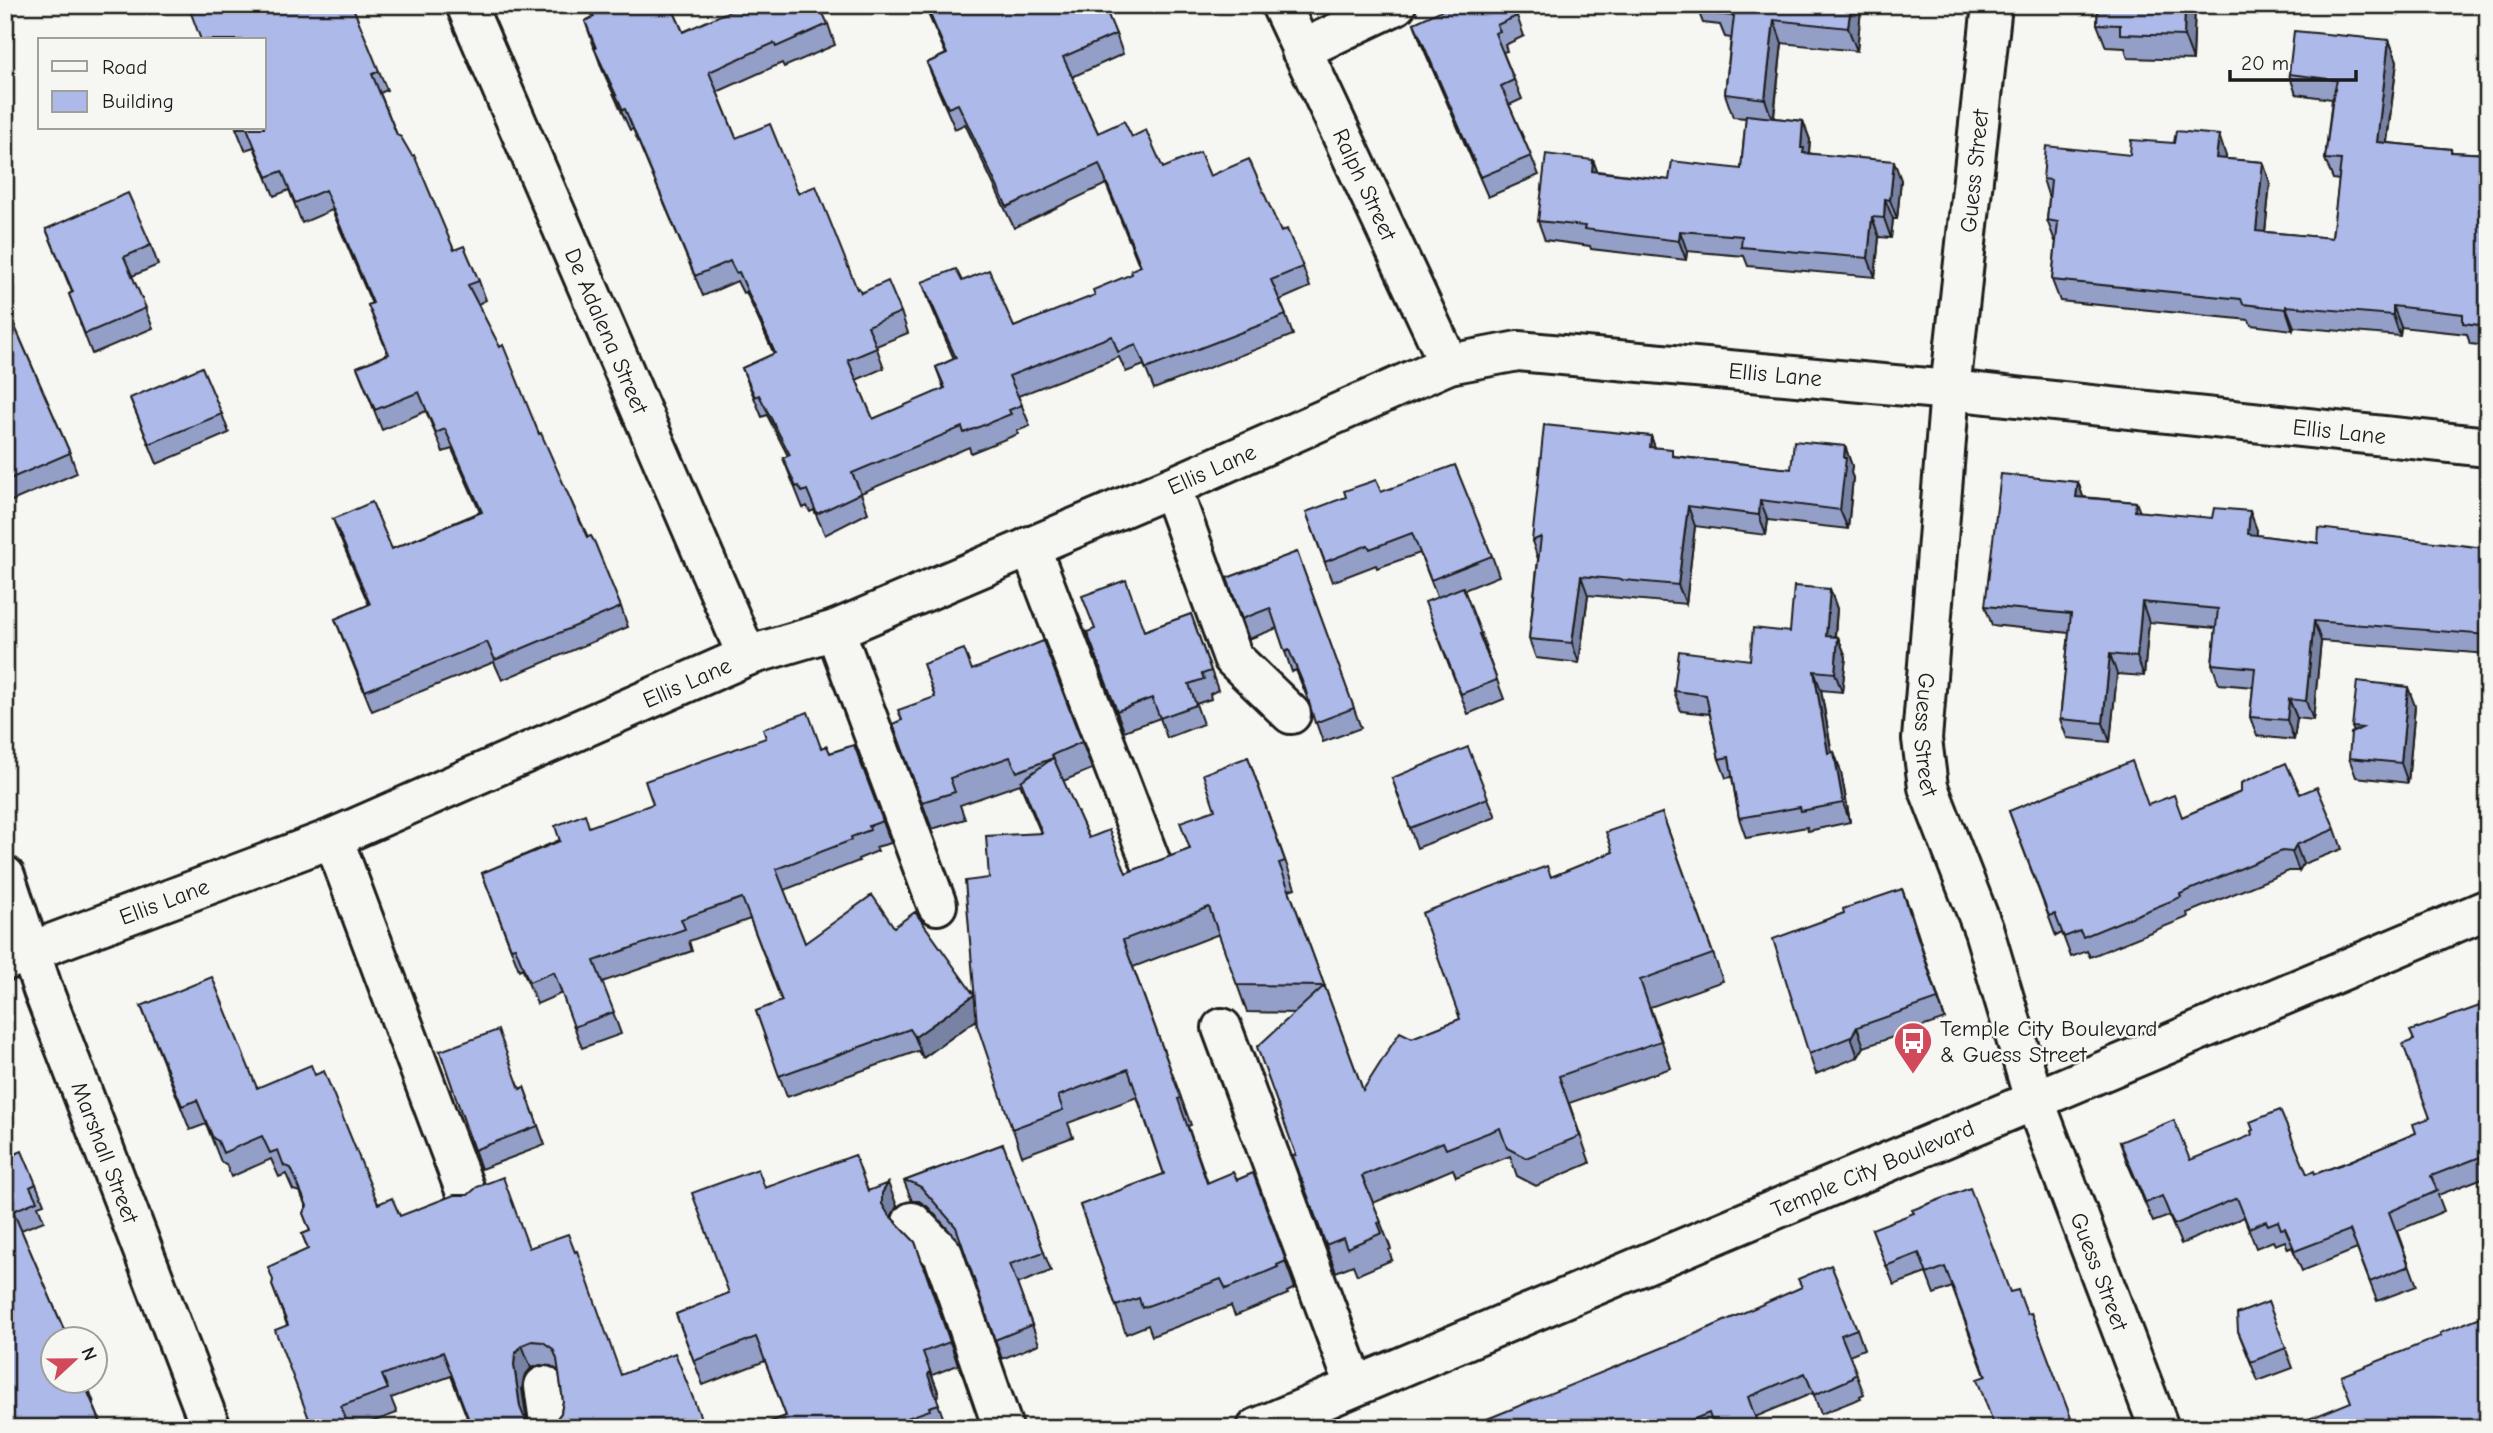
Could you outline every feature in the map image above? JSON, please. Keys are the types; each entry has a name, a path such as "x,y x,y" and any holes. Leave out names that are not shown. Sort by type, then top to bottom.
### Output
{"street":[{"name":"De Adalena Street","path":"466,5 747,656"},
{"name":"Ralph Street","path":"1281,5 1449,363"},
{"path":"1301,50 1396,5"},
{"name":"Guess Street","path":"1992,5 1950,390 1922,739 1928,787 1984,931 2034,1099 2159,1428"},
{"name":"Ellis Lane","path":"17,956 333,838 747,656 835,630 1171,488 1449,363 1518,351 1950,390 2488,447"},
{"path":"1171,488 1233,658 1291,713"},
{"path":"1030,547 1151,863"},
{"path":"835,630 937,905"},
{"path":"333,838 468,1198"},
{"name":"Marshall Street","path":"5,876 17,956 211,1428"},
{"name":"Temple City Boulevard","path":"1257,1428 2488,909"},
{"path":"1222,1028 1355,1386"},
{"path":"912,1222 943,1254 1003,1428"},
{"path":"544,1386 550,1428"}],"building":[{"path":"188,5 352,5 379,71 372,74 397,135 412,156 414,155 454,250 464,246 479,281 468,285 500,347 503,345 539,434 541,433 587,537 591,536 595,543 621,607 495,660 487,642 365,691 335,619 370,604 333,519 372,502 392,549 482,512 445,429 436,433 419,392 375,410 357,367 389,354 368,305 373,303 325,190 295,203 282,171 267,177 248,130 266,130 266,38 200,38"},
{"path":"589,5 671,5 683,32 743,5 819,5 828,24 776,47 774,43 709,72 736,138 770,124 798,193 816,186 857,289 859,288 861,293 888,281 901,312 868,326 877,348 848,360 873,419 945,388 936,367 956,358 922,282 956,269 962,281 989,270 1014,327 1095,295 1093,290 1132,274 1131,270 1141,266 1099,164 1007,207 958,104 948,108 927,63 947,54 926,5 1041,5 1045,13 1062,5 1070,5 1074,12 1089,5 1104,5 1116,34 1063,57 1098,133 1124,121 1132,137 1146,130 1163,168 1200,152 1210,176 1249,159 1281,232 1287,229 1303,267 1271,280 1286,315 1146,369 1136,345 1118,352 1112,336 1009,376 1022,405 1009,410 1011,414 964,433 962,427 852,473 861,493 817,514 807,490 802,492 799,486 796,487 783,458 790,455 759,395 755,397 742,368 775,353 739,272 736,273 730,261 695,276 625,109 623,110 594,48 585,21 594,17"},
{"path":"1453,5 1511,5 1517,16 1497,25 1500,31 1495,33 1514,80 1501,86 1531,156 1481,177 1414,23"},
{"path":"1718,5 1851,5 1848,28 1774,20 1765,99 1725,94 1734,16 1717,14"},
{"path":"2098,5 2185,5 2184,36 2120,34 2120,25 2097,24"},
{"path":"2294,31 2389,40 2377,142 2488,154 2488,326 2463,323 2463,314 2393,306 2393,315 2286,306 2286,309 2243,304 2241,299 2052,280 2058,222 2047,220 2051,180 2043,179 2046,146 2130,155 2131,140 2174,143 2176,131 2219,135 2216,158 2263,162 2256,231 2332,238 2341,160 2325,159 2337,80 2289,74"},
{"path":"1746,115 1803,121 1803,153 1894,161 1890,200 1885,199 1884,218 1872,217 1868,258 1741,247 1742,236 1680,231 1679,241 1538,221 1546,154 1593,160 1592,171 1669,180 1672,161 1741,169"},
{"path":"128,193 151,245 124,257 146,308 85,334 69,294 73,292 46,229"},
{"path":"5,304 70,453 5,481"},
{"path":"202,367 222,414 149,444 130,398"},
{"path":"1544,425 1651,436 1650,447 1672,449 1672,456 1791,469 1794,441 1845,446 1840,510 1760,500 1759,515 1688,506 1678,585 1581,576 1572,643 1529,639 1541,537 1532,541"},
{"path":"1455,465 1492,556 1431,580 1412,533 1370,549 1368,545 1325,562 1306,512 1346,497 1344,491 1376,480 1381,492"},
{"path":"2001,474 2078,482 2076,497 2136,502 2135,511 2212,518 2214,508 2250,511 2248,534 2318,543 2319,528 2485,548 2488,546 2488,635 2314,621 2306,701 2289,699 2287,720 2250,717 2255,668 2212,664 2218,609 2142,602 2137,657 2110,654 2103,723 2060,719 2071,614 1985,606"},
{"path":"1297,552 1354,708 1315,723 1305,688 1289,650 1285,652 1270,608 1242,619 1227,578"},
{"path":"1126,580 1144,631 1191,614 1211,671 1202,674 1204,679 1189,684 1196,705 1160,718 1152,698 1117,711 1087,632 1095,629 1082,596"},
{"path":"1794,586 1830,589 1826,636 1838,637 1835,673 1814,671 1828,753 1834,752 1843,803 1801,811 1800,807 1739,818 1729,757 1719,759 1706,695 1674,691 1679,651 1750,660 1753,628 1790,632"},
{"path":"1463,587 1497,680 1461,694 1425,602"},
{"path":"1043,641 1082,742 1052,755 1089,838 1109,830 1126,873 1190,849 1180,822 1215,810 1203,774 1248,757 1285,861 1279,863 1363,1090 1400,1032 1412,1038 1460,1019 1422,913 1547,866 1551,877 1613,852 1606,832 1662,813 1713,954 1640,980 1661,1041 1559,1076 1580,1136 1526,1158 1507,1148 1500,1128 1446,1149 1443,1142 1362,1176 1381,1222 1378,1223 1382,1233 1347,1248 1343,1238 1326,1245 1257,1047 1324,986 1237,985 1209,907 1123,940 1181,1098 1178,1099 1207,1183 1233,1172 1237,1180 1253,1173 1286,1261 1226,1289 1221,1279 1142,1308 1139,1298 1116,1306 1080,1205 1164,1174 1128,1069 1058,1096 1063,1110 1012,1129 977,1025 965,881 989,878 986,836 1042,833 1021,781 1053,758 1017,772 1010,757 950,778 955,792 922,802 893,724 902,720 898,710 935,697 923,664 964,649 972,670"},
{"path":"2357,681 2408,687 2401,763 2349,758 2351,733 2362,728 2352,727"},
{"path":"808,712 821,748 827,746 830,753 854,745 883,821 869,826 870,830 851,837 852,840 776,869 805,943 872,895 894,927 915,912 974,995 915,1037 910,1029 779,1076 756,1011 782,1001 742,898 681,919 685,929 594,961 614,1012 574,1027 554,972 529,982 515,947 511,948 482,873 560,841 555,826 585,814 589,827 653,804 645,781 766,738 763,729"},
{"path":"1468,747 1488,798 1410,828 1392,778"},
{"path":"2132,761 2148,805 2174,795 2182,817 2241,792 2241,783 2286,763 2300,794 2317,787 2335,829 2296,845 2292,852 2282,851 2180,894 2181,897 2083,937 2080,931 2064,937 2055,914 2049,916 2009,811"},
{"path":"1902,889 1938,999 1857,1027 1851,1037 1809,1054 1773,939 1844,913 1843,909"},
{"path":"212,977 257,1088 311,1065 315,1075 324,1071 378,1204 392,1198 400,1216 454,1195 468,1195 477,1187 503,1177 529,1248 568,1234 575,1252 577,1251 621,1375 675,1353 705,1428 472,1428 443,1352 382,1375 388,1389 341,1406 349,1428 302,1428 311,1424 275,1330 288,1325 268,1267 308,1249 302,1234 310,1231 303,1213 307,1206 291,1168 284,1166 278,1150 270,1153 262,1136 223,1153 218,1141 213,1138 197,1100 182,1106 141,1006","holes":["532,1341 543,1342 553,1349 557,1359 563,1401 561,1413 554,1422 544,1426 533,1424 524,1417 514,1365 515,1354 522,1345"]},
{"path":"2488,1003 2488,1154 2431,1176 2437,1191 2389,1212 2409,1266 2370,1282 2350,1230 2295,1251 2285,1228 2281,1229 2278,1221 2268,1225 2266,1221 2249,1228 2237,1198 2174,1225 2162,1196 2146,1203 2120,1142 2174,1120 2190,1160 2252,1135 2250,1122 2280,1110 2307,1174 2314,1171 2315,1174 2348,1162 2416,1133 2413,1124 2430,1118 2403,1044 2414,1040 2410,1031"},
{"path":"498,1030 520,1089 524,1087 538,1126 474,1150 440,1051"},
{"path":"7,1138 15,1154 22,1151 36,1184 30,1187 37,1201 13,1211 62,1324 38,1324 38,1394 89,1394 103,1428 36,1428 33,1421 17,1428 5,1428 5,1341 9,1339 5,1331"},
{"path":"1003,1144 1044,1252 1010,1264 1032,1325 995,1340 956,1227 921,1187 904,1181"},
{"path":"855,1155 868,1191 888,1183 882,1193 882,1204 915,1242 950,1342 923,1352 939,1404 929,1407 930,1410 884,1426 885,1428 754,1428 786,1416 756,1337 694,1361 676,1314 729,1293 692,1193 758,1169 765,1188"},
{"path":"1970,1188 2010,1292 2018,1290 2027,1314 2031,1313 2071,1418 2042,1428 1995,1428 1977,1379 1986,1376 1945,1267 1927,1274 1919,1253 1886,1266 1872,1229"},
{"path":"1831,1265 1857,1329 1841,1335 1857,1374 1814,1395 1805,1373 1748,1397 1759,1428 1714,1428 1709,1413 1672,1428 1465,1428 1679,1341 1802,1287 1798,1279"},
{"path":"2268,1302 2286,1348 2251,1362 2238,1331 2237,1314"},
{"path":"2488,1314 2488,1428 2296,1428 2300,1426 2299,1423 2351,1402 2341,1376"}],"place":[{"name":"Temple City Boulevard & Guess Street","path":"1913,1075"}]}
